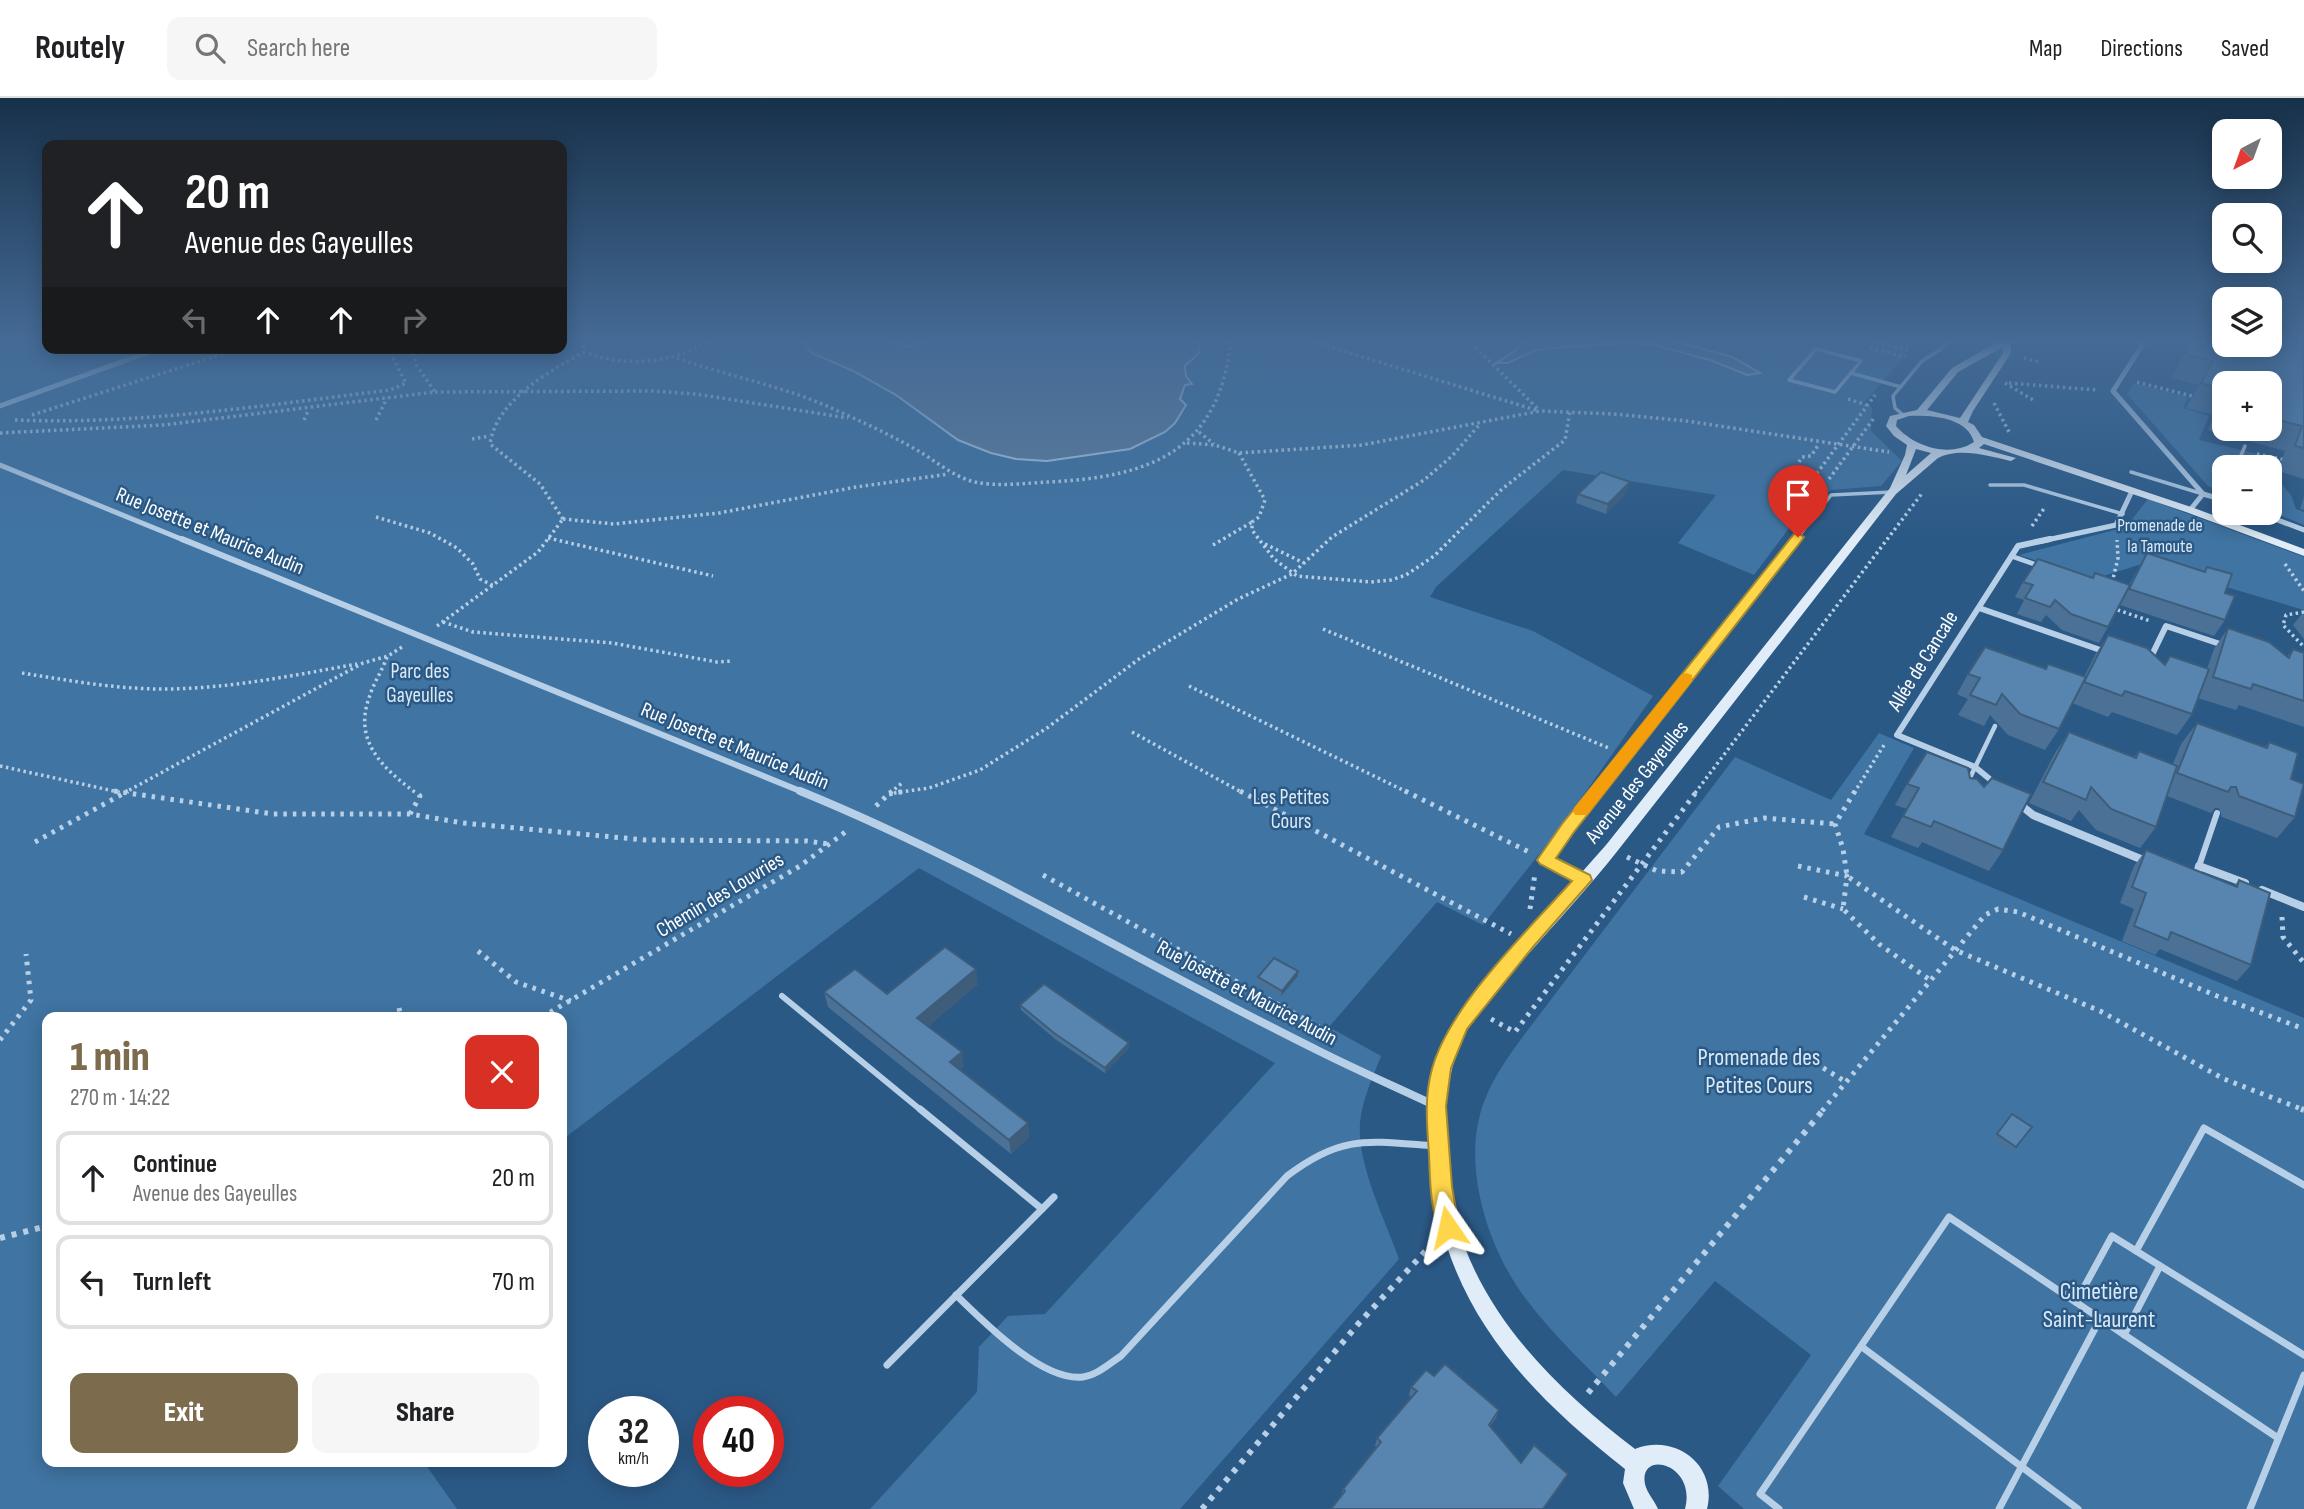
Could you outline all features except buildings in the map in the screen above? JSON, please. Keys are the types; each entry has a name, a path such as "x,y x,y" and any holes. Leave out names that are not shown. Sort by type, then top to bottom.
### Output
{"street":[{"path":"1920,412 1926,405"},
{"path":"1963,423 1972,405"},
{"path":"2125,405 2203,494 2212,495"},
{"path":"2077,473 1971,449 1944,451 1912,443 1896,434 1891,426 1893,418 1920,412 1942,415 1963,423 1975,431 1980,439 2190,510 2304,553"},
{"path":"1971,449 1980,439"},
{"name":"Avenue des Gayeulles","path":"1892,492 1910,455 1912,443"},
{"name":"Avenue des Gayeulles","path":"1636,1464 1572,1411 1512,1346 1475,1290 1448,1227 1443,1202 1436,1106 1441,1068 1460,1025 1472,1008 1611,849 1892,492 1934,456 1944,451"},
{"name":"Rue Josette et Maurice Audin","path":"0,465 863,817 978,871 1320,1052 1436,1106"},
{"path":"2018,546 2116,525 2132,491"},
{"path":"2190,510 2203,494"},
{"path":"2282,522 2304,530"},
{"name":"Allée de Cancale","path":"2004,791 1975,767 1897,735 2018,546"},
{"path":"1979,608 2120,657"},
{"path":"2146,667 2165,626 2239,651"},
{"path":"2014,799 2034,815 2157,866"},
{"path":"2182,876 2195,881 2199,866 2304,907"},
{"path":"1647,1509 1635,1490 1633,1472 1642,1457 1658,1452 1680,1461 1696,1482 1699,1494 1696,1509"}],"lane":[{"path":"1895,405 1902,414"},
{"path":"2241,455 2245,446"},
{"path":"2131,472 2203,494"},
{"path":"1990,485 2024,485 2123,514"},
{"path":"1584,880 1546,860 1625,755 1831,495 1892,492"},
{"path":"2011,556 2034,564"},
{"path":"1962,795 1994,726"},
{"path":"2199,866 2217,813"},
{"path":"782,996 1042,1209"},
{"path":"2136,1251 2204,1128 2304,1185"},
{"path":"956,1295 994,1332 1053,1372 1079,1377 1098,1372 1121,1356 1287,1176 1312,1158 1331,1147 1352,1142 1437,1146"},
{"path":"887,1365 1054,1197"},
{"path":"1779,1509 1760,1494 1949,1217 2278,1438"},
{"path":"2076,1302 2112,1236 2304,1355"},
{"path":"2124,1335 2160,1266"},
{"path":"1999,1509 2099,1319"},
{"path":"1861,1347 2078,1509"},
{"path":"2250,1509 2304,1375"}],"path":[{"path":"63,405 15,420 62,422 196,413 265,405"},
{"path":"0,433 85,430 334,405"},
{"path":"376,420 384,405"},
{"path":"513,405 502,415 489,436 490,444 539,479 553,497 564,519"},
{"path":"767,405 853,418"},
{"path":"822,405 932,458 950,474 976,482 996,484 1086,480 1152,463 1187,443 1199,432 1212,405"},
{"path":"1520,405 1540,411"},
{"path":"1534,405 1540,411"},
{"path":"1831,495 1822,489 1883,405"},
{"path":"303,420 309,408"},
{"path":"1187,443 1215,445 1239,453 1362,445 1540,411 1570,411 1640,415 1738,428 1834,447 1910,455"},
{"path":"1252,522 1252,530 1264,543 1273,560 1292,574 1309,580 1342,579 1373,583 1392,580 1406,574 1462,533 1494,497 1565,440 1570,411"},
{"path":"889,794 929,788 980,769 1046,728 1150,652 1238,599 1292,574 1350,525 1424,480 1452,456 1480,423"},
{"path":"1199,432 1215,445"},
{"path":"472,439 489,436"},
{"path":"1799,462 1802,457 1811,456 1819,444"},
{"path":"1826,502 1805,492 1834,447"},
{"path":"1213,545 1259,517 1265,500 1239,453"},
{"path":"2282,458 2294,461"},
{"path":"564,519 614,524 667,519 950,474"},
{"path":"1472,1008 1515,1032 1927,488"},
{"path":"2018,546 2054,494"},
{"path":"376,517 430,533 457,548 472,564 480,579 494,586"},
{"path":"22,673 128,688 171,688 263,681 388,656 443,622 538,552 564,519"},
{"path":"2111,589 2118,558 2116,525"},
{"path":"548,538 713,576"},
{"path":"1264,543 1304,563"},
{"path":"2279,554 2304,591"},
{"path":"2111,598 2110,607 2165,626"},
{"path":"2304,612 2286,615 2283,625 2304,647"},
{"path":"443,622 473,632 611,643 717,662 733,661"},
{"path":"1323,629 1625,755"},
{"path":"2294,650 2304,653"},
{"path":"388,656 367,701 363,725 368,743 380,765 421,796 410,814"},
{"path":"35,842 363,663"},
{"path":"1132,732 1312,831 1527,942 1533,876 1546,860 1189,686"},
{"path":"1843,909 1847,876 1843,849 1835,824 1889,737 1897,735"},
{"path":"0,766 121,793 273,814 410,814 463,824 645,840 807,841 829,844"},
{"name":"Chemin des Louvries","path":"552,1012 800,866 902,783"},
{"path":"1611,849 1657,872 1682,872 1719,827 1764,818 1835,824"},
{"path":"1798,866 1847,876 1955,950 2100,1011 2224,1079 2304,1110"},
{"path":"1043,875 1324,1030"},
{"path":"1804,897 1843,909 1879,944 1930,980"},
{"path":"2285,899 2281,915 2283,937 2304,963"},
{"path":"1572,1411 1985,915 1998,909 2018,912 2217,996 2304,1029"},
{"path":"478,951 516,982 571,1002"},
{"path":"0,1040 31,1000 26,954"},
{"path":"399,1008 400,1012"},
{"path":"1808,1058 1846,1082"},
{"path":"0,1238 42,1227"},
{"path":"1202,1509 1359,1323 1448,1227"}],"green space":[{"name":"Parc des Gayeulles","path":"0,405 1866,405 1872,407 1871,431 1902,461 1881,486 1831,490 1802,511 1754,575 1678,543 1716,495 1563,470 1436,587 1430,597 1533,631 1653,696 1566,820 1483,925 1437,902 1329,1027 1381,1056 1363,1106 1360,1139 1367,1174 1399,1259 1180,1509 870,1509 977,1392 979,1347 1008,1316 1045,1314 1275,1063 919,868 567,1136 567,1012 42,1012 42,1467 427,1467 457,1509 0,1509"},
{"path":"2137,405 2184,405 2183,408 2209,416 2199,440 2262,455 2212,455 2212,488"},
{"path":"2282,485 2291,495 2296,509 2304,512 2304,525 2282,516"},
{"name":"Promenade de la Tamoute","path":"2148,499 2304,557 2304,610 2145,563 2094,579 2019,555 2126,527"},
{"path":"1879,733 1914,748 1864,834 2304,1018 2304,1509 1744,1509 1718,1486 1811,1355 1715,1281 1616,1397 1558,1337 1513,1281 1484,1214 1476,1165 1479,1119 1486,1097 1502,1067 1735,757 1831,800"}],"shaded area":[{"path":"910,405 1186,405 1175,423 1165,432 1130,449 1047,461 1016,459 958,440"}],"slow traffic":[{"path":"1581,811 1686,678"}],"route":[{"path":"1448,1227 1441,1187 1436,1106 1441,1068 1460,1025 1527,942 1584,880 1546,860 1568,828 1798,537"}],"park label":[{"name":"Les Petites Cours","path":"1291,809"},
{"name":"Promenade des Petites Cours","path":"1759,1071"},
{"name":"Cimetière Saint-Laurent","path":"2099,1305"}]}
